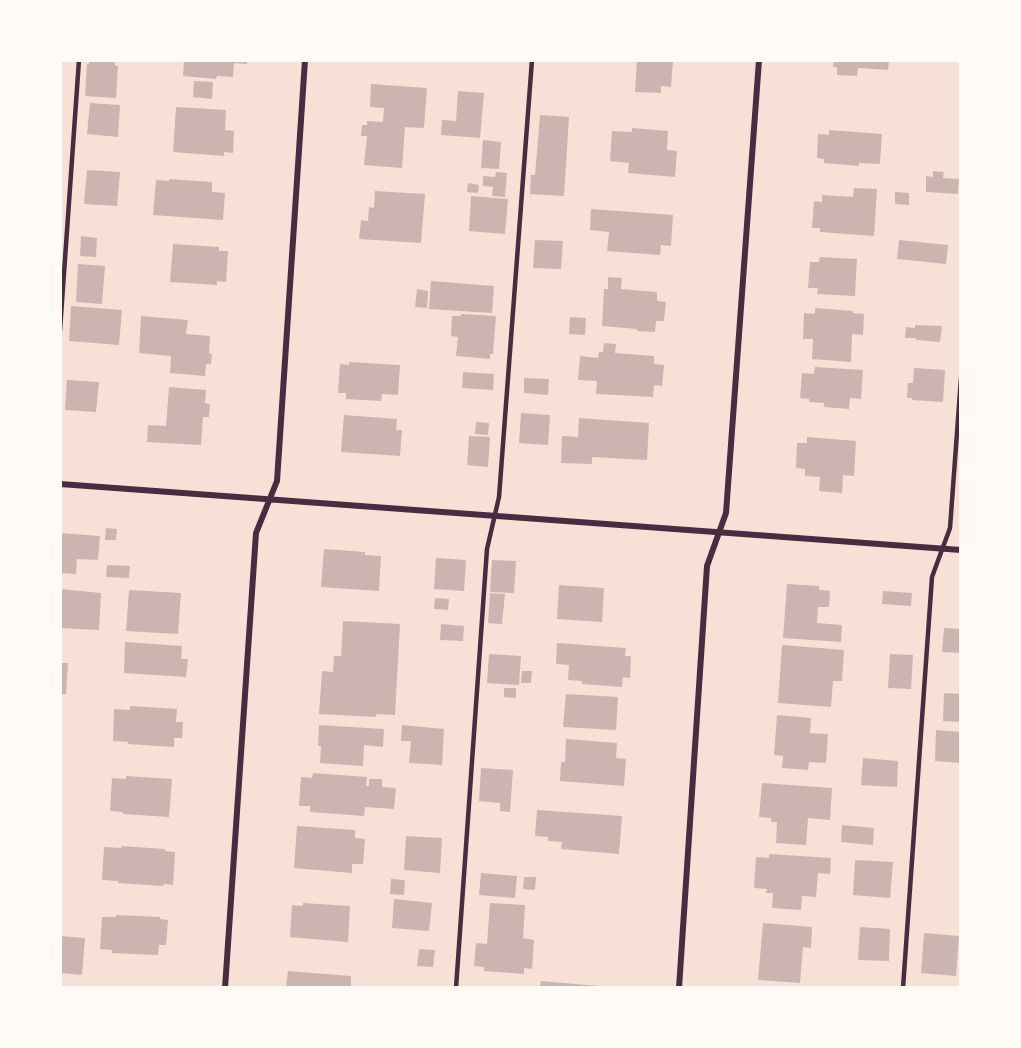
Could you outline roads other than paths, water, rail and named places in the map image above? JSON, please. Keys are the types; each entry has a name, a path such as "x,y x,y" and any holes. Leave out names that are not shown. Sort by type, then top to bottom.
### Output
{"street":[{"path":"225,988 256,533 277,481 305,60"},
{"path":"679,988 707,566 726,513 759,60"},
{"path":"60,484 961,550"}],"lane":[{"path":"60,330 79,60"},
{"path":"456,988 487,549 499,497 532,60"},
{"path":"903,988 932,577 950,528 961,378"}]}
